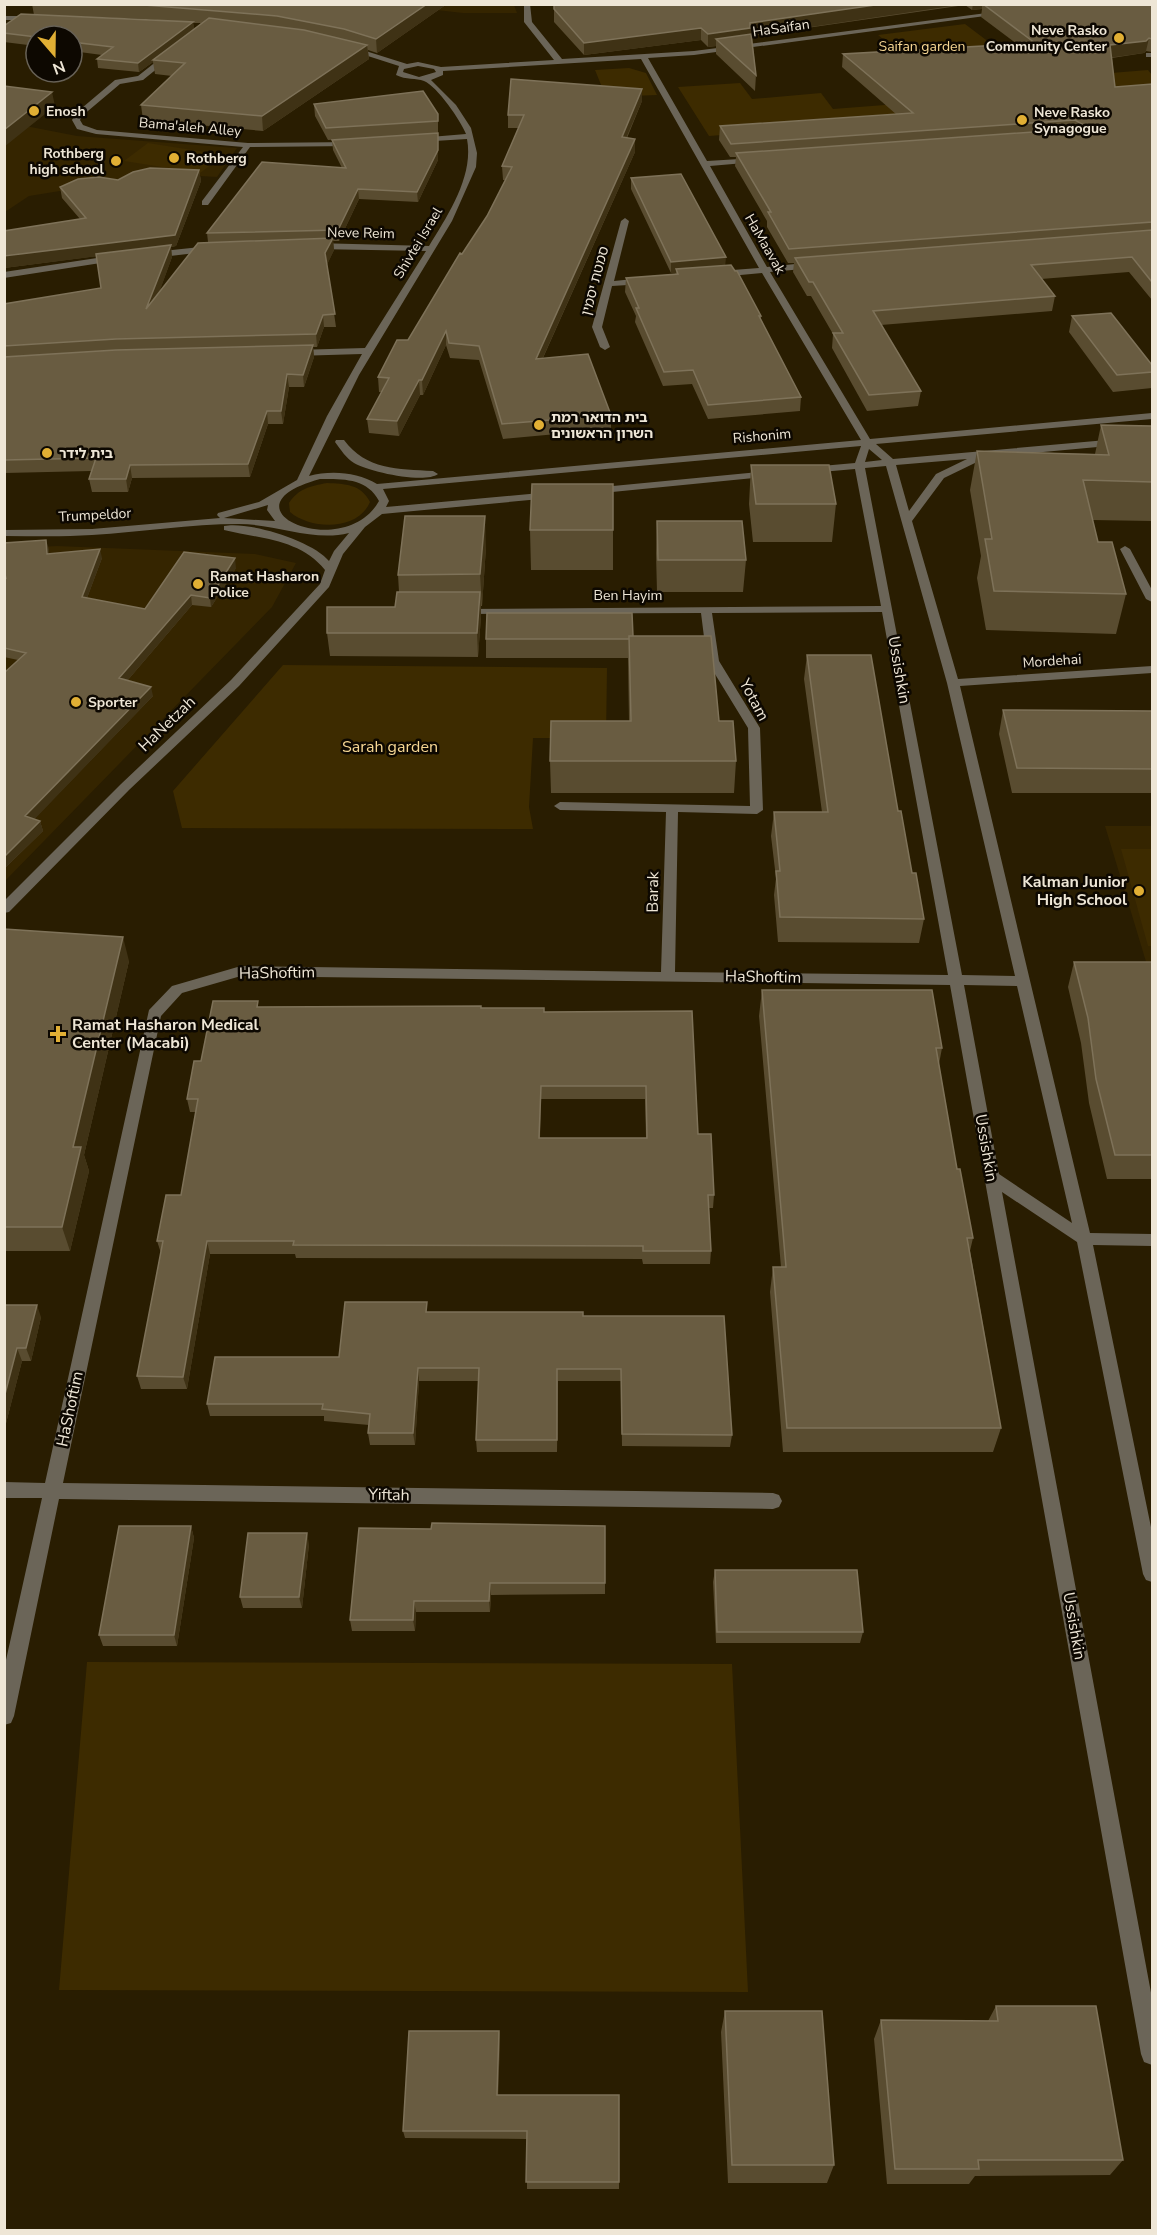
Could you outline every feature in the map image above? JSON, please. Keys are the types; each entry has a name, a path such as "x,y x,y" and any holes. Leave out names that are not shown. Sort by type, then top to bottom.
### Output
{"street":[{"path":"527,4 528,22 560,62"},
{"name":"HaSaifan","path":"405,66 425,64 440,69 645,57 717,50 1008,11"},
{"path":"4,18 40,18"},
{"path":"338,46 405,66"},
{"name":"Bama'aleh Alley","path":"174,52 140,78 118,82 79,115 76,120 80,127 96,132 248,145 362,144"},
{"name":"HaMaavak","path":"645,57 764,269 867,442"},
{"path":"405,66 399,71 403,76 425,78 437,75 440,69"},
{"name":"Shivtei Israel","path":"302,480 318,442 332,422 368,351 432,249 458,202 472,166 471,136 459,110 425,78"},
{"path":"407,141 471,136"},
{"path":"205,203 248,145"},
{"path":"704,164 767,160"},
{"name":"סמטת יסמין","path":"605,347 597,327 625,220"},
{"name":"Neve Reim","path":"307,246 432,249"},
{"path":"142,256 224,248"},
{"path":"4,275 130,257"},
{"path":"703,275 829,264"},
{"path":"608,284 656,280"},
{"path":"285,353 368,351"},
{"name":"Rishonim","path":"375,487 1152,416"},
{"path":"332,422 347,467 356,478"},
{"path":"799,471 1152,439"},
{"path":"340,442 352,459 389,471 505,475"},
{"path":"859,465 867,442 890,462 953,683 1084,1239 1152,1574"},
{"path":"907,521 940,476 964,463 994,453"},
{"name":"Ussishkin","path":"859,465 956,980 1152,2054"},
{"path":"585,491 775,473"},
{"path":"302,480 320,476 356,478 375,487 384,501 374,518 360,526"},
{"name":"Trumpeldor","path":"186,523 263,504 302,480"},
{"path":"280,493 274,502 274,511 280,520 293,527"},
{"path":"380,511 561,494"},
{"name":"Trumpeldor","path":"4,533 91,532 186,523 269,522 323,532 360,526"},
{"path":"186,523 264,535 291,542 324,559 331,570"},
{"name":"HaNetzah","path":"4,909 125,787 235,683 325,585 338,553 360,526"},
{"path":"323,532 338,553"},
{"path":"1125,549 1152,599"},
{"name":"Ben Hayim","path":"453,611 887,609"},
{"name":"Yotam","path":"672,808 758,810 754,728 713,661 706,610"},
{"name":"Mordehai","path":"953,683 1152,669"},
{"path":"560,806 672,808"},
{"name":"Barak","path":"668,976 672,808"},
{"name":"HaShoftim","path":"4,1716 154,1014 177,989 241,971 1023,981"},
{"path":"992,1177 1084,1239 1152,1240"},
{"name":"Yiftah","path":"4,1490 773,1501"}],"shaded area":[{"path":"392,5 514,5 517,13 463,13"},
{"name":"Rothberg high school","path":"5,122 77,136 237,148 217,177 165,174 29,196 5,212"},
{"path":"57,546 255,554 296,563 272,607 5,881 5,549"},
{"name":"Kalman Junior High School","path":"1105,826 1152,826 1152,965 1147,965"}],"green space":[{"name":"Saifan garden","path":"965,24 1002,52 913,63 878,35"},
{"path":"629,68 646,73 657,95 606,97 595,70"},
{"name":"Neve Rasko Community Center","path":"1148,70 1152,75 1152,86 1101,90 1086,75"},
{"path":"740,83 752,99 821,93 833,109 962,99 977,115 709,136 678,87"},
{"name":"Rothberg","path":"148,143 224,155 200,173 124,161"},
{"path":"327,483 357,488 370,502 355,518 333,525 310,522 290,512 289,503 296,494 310,487"},
{"name":"Sarah garden","path":"283,665 607,668 606,738 533,738 529,807 533,829 182,828 173,791"},
{"path":"1121,849 1152,849 1152,946 1148,946"},
{"path":"87,1662 732,1664 748,1992 59,1990"}],"building":[{"path":"115,4 427,4 376,39 344,29 277,16"},
{"path":"554,4 882,4 750,23 750,28 708,34 701,28 584,43 554,9"},
{"path":"983,4 1152,4 1152,39 1110,45 1115,87 1152,84 1152,222 789,249 768,212 771,212 736,153 1076,129 1082,124 1075,120 731,144 720,126 913,113 843,54 1035,43"},
{"path":"21,14 193,22 138,63 97,59 113,47 84,43 84,24 24,24 24,36 4,33 4,26"},
{"path":"209,18 304,30 367,45 262,116 141,105 185,63 153,60"},
{"path":"751,34 756,75 716,39"},
{"path":"511,79 642,89 622,137 635,139 536,359 588,354 611,415 502,424 479,346 449,343 446,331 422,380 419,380 397,421 367,419 389,378 378,377 397,340 408,340 460,253 462,254 487,216 512,167 502,166 524,115 508,115"},
{"path":"4,86 52,92 4,130"},
{"path":"423,91 438,114 438,121 326,128 314,104"},
{"path":"438,133 438,150 417,192 358,189 338,230 207,233 262,162 346,168 332,140"},
{"path":"150,168 199,170 175,235 4,256 4,231 86,218 60,187 78,179 99,177 118,180 133,172"},
{"path":"681,174 726,257 671,262 631,178"},
{"path":"1152,230 1152,282 1132,257 1031,265 1055,296 873,311 921,391 869,395 833,333 843,333 813,282 809,282 795,258"},
{"path":"333,238 325,253 335,314 323,315 316,334 116,339 4,346 4,304 101,288 96,254 171,245 146,309 198,243"},
{"path":"731,265 737,271 761,316 759,316 801,397 708,405 693,370 664,372 636,308 639,308 626,278 678,274 676,269"},
{"path":"1111,313 1152,365 1152,372 1117,375 1072,316"},
{"path":"313,345 303,375 287,374 281,411 267,411 248,464 130,465 126,479 89,479 96,458 4,460 4,357 116,350"},
{"path":"1101,425 1152,426 1152,482 1083,480 1098,542 1112,542 1126,594 994,591 985,539 992,539 977,451 1109,455"},
{"path":"751,465 829,465 836,504 756,504"},
{"path":"532,484 613,484 613,530 530,530"},
{"path":"405,516 485,516 480,574 398,575"},
{"path":"657,521 742,521 746,560 658,560"},
{"path":"46,540 47,554 100,549 82,597 145,609 184,552 235,558 210,598 191,595 119,678 151,687 25,816 40,821 4,857 4,673 26,653 4,648 4,577 6,578 4,543"},
{"path":"397,592 480,592 477,633 327,633 327,607 395,607"},
{"path":"487,613 632,613 633,636 629,636 629,639 486,639"},
{"path":"629,636 711,636 719,721 733,721 736,761 550,761 551,721 631,721"},
{"path":"807,655 871,655 898,811 901,811 912,873 916,873 924,919 780,917 776,871 780,871 774,812 828,812"},
{"path":"1003,710 1152,711 1152,769 1017,768"},
{"name":"Ramat Hasharon Medical Center (Macabi)","path":"4,929 123,937 73,1147 81,1147 62,1227 4,1227"},
{"path":"1074,962 1152,962 1152,1155 1115,1155 1096,1079 1088,1018"},
{"path":"762,990 932,990 942,1048 936,1048 957,1169 960,1169 973,1238 967,1238 1001,1428 787,1428 773,1267 786,1267"},
{"path":"213,1001 258,1001 257,1007 481,1006 481,1008 544,1008 544,1012 692,1011 698,1134 711,1134 714,1195 708,1195 711,1251 643,1251 643,1246 293,1245 294,1241 207,1241 183,1377 137,1376 163,1241 157,1241 166,1195 181,1195 198,1099 187,1099 194,1061 201,1061","holes":["541,1086 646,1086 647,1138 539,1138"]},
{"path":"345,1302 427,1302 426,1312 583,1312 583,1316 724,1316 732,1435 622,1434 621,1369 557,1369 557,1440 476,1440 479,1368 418,1368 413,1433 368,1433 370,1414 322,1409 323,1404 207,1404 215,1357 339,1357"},
{"path":"4,1305 37,1305 26,1348 17,1348 4,1398"},
{"path":"432,1523 605,1526 605,1583 490,1583 489,1601 414,1601 413,1620 350,1620 359,1528 431,1529"},
{"path":"119,1526 191,1526 174,1635 99,1635"},
{"path":"248,1533 307,1533 299,1597 240,1597"},
{"path":"715,1570 857,1570 863,1632 717,1632"},
{"path":"996,2006 1096,2006 1123,2160 978,2160 979,2169 895,2169 881,2020 998,2021"},
{"path":"725,2011 822,2011 834,2165 732,2165"},
{"path":"409,2031 499,2031 497,2095 619,2095 619,2182 526,2182 527,2131 403,2131"}],"place":[{"name":"Neve Rasko Community Center","path":"1119,38"},
{"name":"Enosh","path":"34,111"},
{"name":"Neve Rasko Synagogue","path":"1022,120"},
{"name":"Rothberg","path":"174,158"},
{"name":"Rothberg high school","path":"116,161"},
{"name":"בית הדואר רמת השרון הראשונים","path":"539,425"},
{"name":"בית לידר","path":"47,453"},
{"name":"Ramat Hasharon Police","path":"198,584"},
{"name":"Sporter","path":"76,702"},
{"name":"Kalman Junior High School","path":"1139,891"},
{"name":"Ramat Hasharon Medical Center (Macabi)","path":"58,1034"}]}
